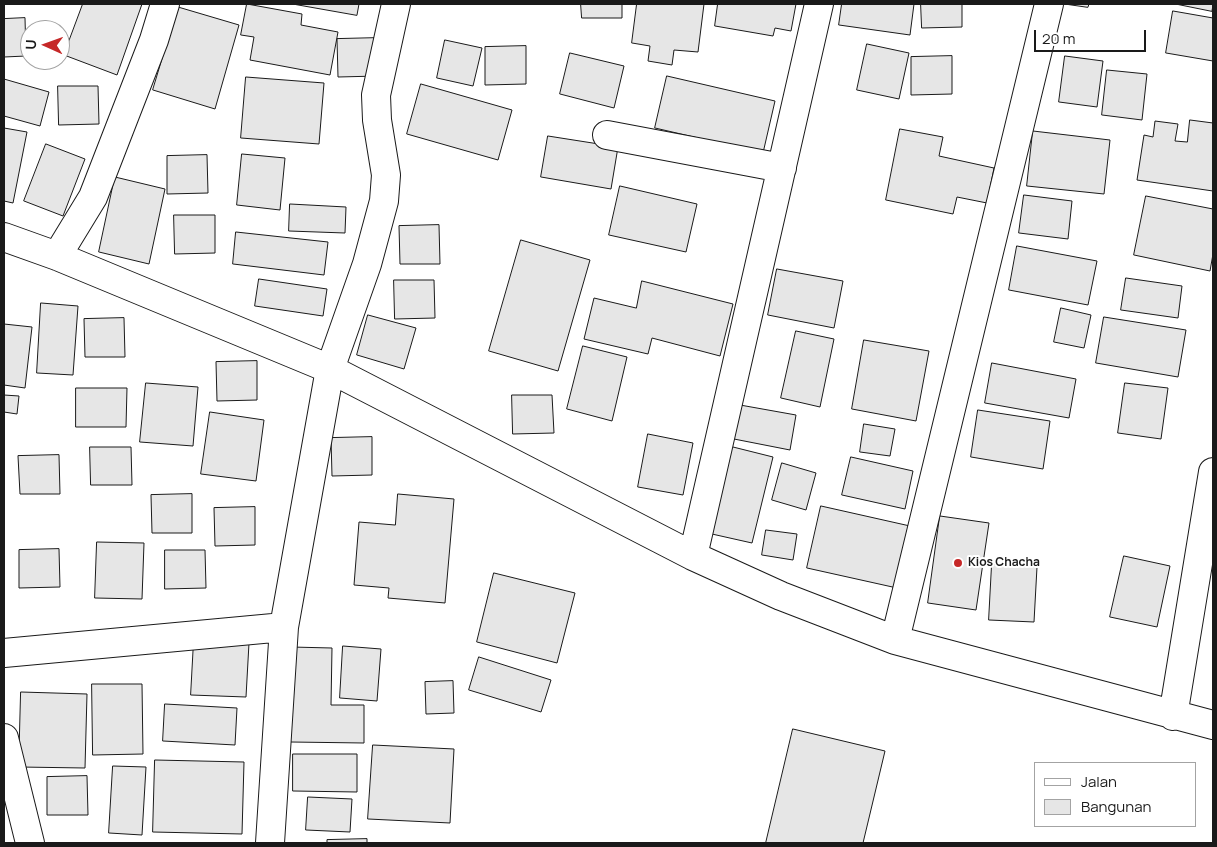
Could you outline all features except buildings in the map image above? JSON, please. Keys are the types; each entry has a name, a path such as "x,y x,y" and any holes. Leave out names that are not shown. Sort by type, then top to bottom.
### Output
{"street":[{"path":"57,256 93,197 154,40 165,4"},
{"path":"270,843 284,627 330,369 367,264 384,201 386,175 377,120 376,95 396,4"},
{"path":"693,556 819,4"},
{"path":"895,640 1049,4"},
{"path":"607,135 782,168"},
{"path":"4,237 57,256 330,369 693,556 782,596 895,640 1173,716 1213,725"},
{"path":"1173,716 1213,472"},
{"path":"4,653 284,627"},
{"path":"4,738 30,843"}],"place":[{"name":"Kios Chacha","path":"958,563"}]}
